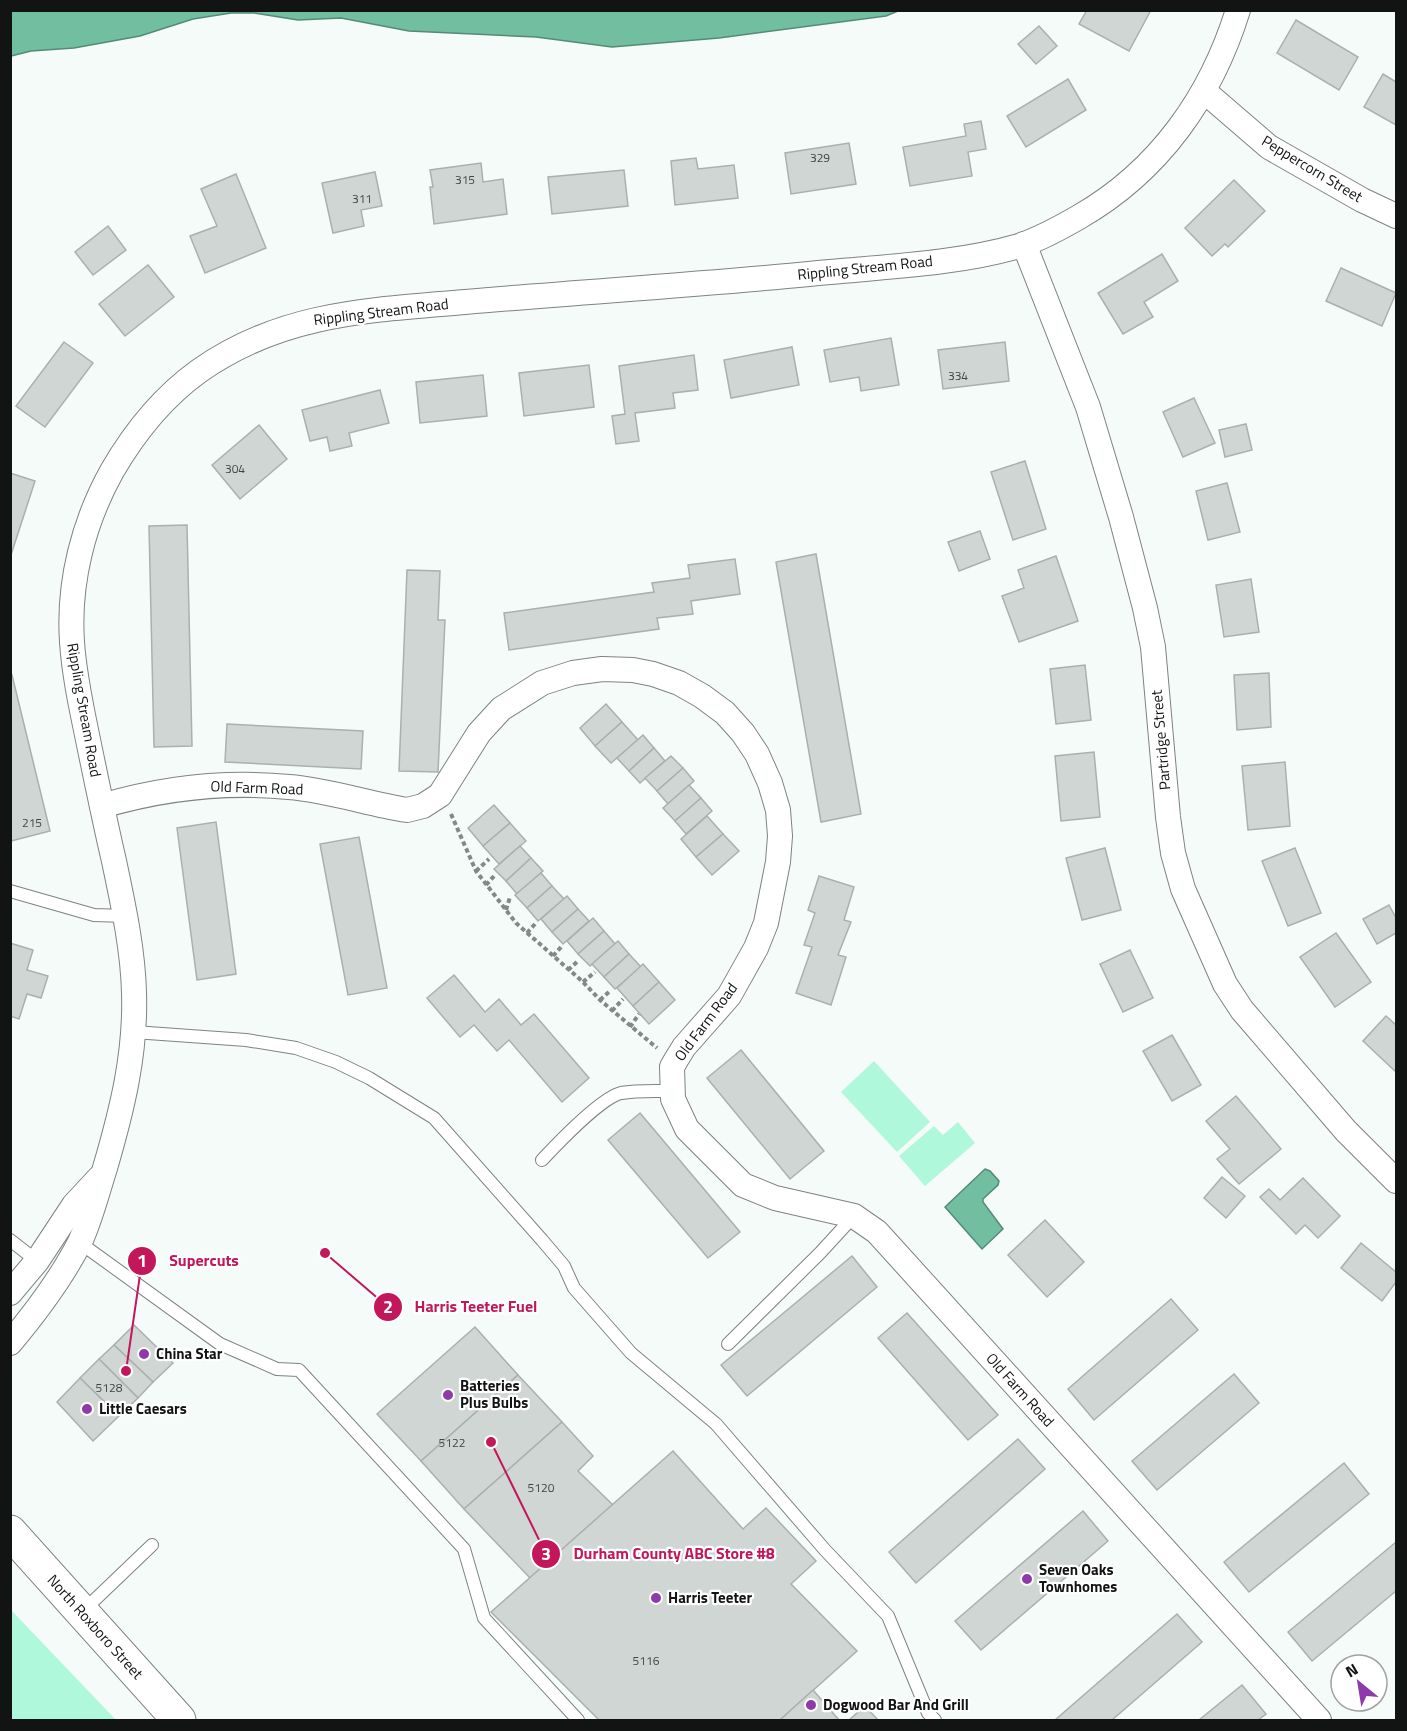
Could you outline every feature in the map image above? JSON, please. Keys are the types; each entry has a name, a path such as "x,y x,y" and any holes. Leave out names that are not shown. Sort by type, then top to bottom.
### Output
{"highway":[{"name":"North Roxboro Street","path":"10,1532 179,1720"}],"street":[{"name":"Rippling Stream Road","path":"10,1343 38,1310 80,1242 92,1213 124,1099 134,1032 134,988 126,916 79,695 71,639 74,580 89,521 102,489 136,433 174,392 197,372 281,328 317,318 358,312 858,269 985,254 1024,244 1055,231 1085,214 1141,173 1169,141 1204,91 1226,46 1238,10"},
{"name":"Peppercorn Street","path":"1204,91 1269,147 1362,200 1396,216"},
{"name":"Partridge Street","path":"1024,244 1088,407 1145,608 1153,647 1168,817 1173,853 1183,889 1225,984 1242,1010 1346,1131 1396,1181"},
{"name":"Old Farm Road","path":"102,806 151,793 209,785 290,787 407,810 423,806 440,795 479,733 501,709 542,683 573,673 602,669 633,670 653,674 679,683 725,713 743,733 757,754 770,783 778,810 780,836 778,862 766,923 756,948 729,996 684,1047 672,1067 673,1099 687,1129 743,1185 775,1198 854,1216 877,1232 1319,1720"},
{"name":"Rippling Stream Road","path":"10,1293 37,1261 74,1205 103,1174"}],"lane":[{"path":"10,891 93,915 126,916"},
{"path":"134,1032 246,1040 296,1048 336,1062 369,1078 434,1118 550,1249 564,1266 574,1288 631,1353 716,1424 825,1550 888,1616 928,1713 935,1720"},
{"path":"542,1160 609,1098 620,1093 673,1091"},
{"path":"728,1344 854,1216"},
{"path":"59,1227 220,1344 277,1369 299,1370 464,1549 484,1618 578,1720"},
{"path":"10,1240 37,1261"},
{"path":"81,1612 152,1545"}],"path":[{"path":"440,795 448,807 476,871 506,911 630,1027 676,1060"},
{"path":"476,871 489,860"},
{"path":"486,885 495,875"},
{"path":"506,911 510,897"},
{"path":"527,933 535,924"},
{"path":"553,956 562,946"},
{"path":"568,970 579,960"},
{"path":"583,982 595,972"},
{"path":"600,1000 611,990"},
{"path":"612,1011 623,999"},
{"path":"630,1027 639,1014"}],"shaded area":[{"path":"10,11 898,11 886,16 719,38 612,47 536,37 409,31 341,18 298,20 254,13 231,13 193,19 140,36 74,48 31,51 11,56"},
{"path":"874,1061 930,1122 897,1152 841,1092"},
{"path":"958,1122 975,1143 925,1186 899,1156 934,1126 943,1135"},
{"path":"985,1169 999,1181 998,1185 983,1199 983,1202 1003,1229 982,1249 945,1207"},
{"path":"11,1610 116,1720 11,1720"}],"building":[{"path":"1087,10 1151,10 1129,51 1079,24"},
{"path":"1296,20 1358,57 1339,90 1277,53"},
{"path":"1039,26 1057,46 1036,64 1018,44"},
{"path":"1383,74 1396,82 1396,125 1364,107"},
{"path":"1068,79 1086,110 1026,147 1007,116"},
{"path":"981,121 986,149 968,152 972,176 910,186 903,147 966,136 964,124"},
{"path":"849,143 856,184 791,194 785,153"},
{"path":"696,158 698,169 734,165 738,198 675,205 671,161"},
{"path":"481,163 483,182 503,179 507,214 434,224 430,170"},
{"path":"624,170 628,206 552,214 548,177"},
{"path":"375,172 382,206 361,210 364,226 333,233 322,183"},
{"path":"236,174 266,248 205,273 190,236 217,226 201,189"},
{"path":"1234,180 1265,211 1228,247 1225,244 1212,256 1185,228"},
{"path":"108,226 126,250 93,275 75,252"},
{"path":"1162,254 1178,281 1144,302 1153,317 1123,334 1098,293"},
{"path":"148,265 174,297 125,336 99,304"},
{"path":"1341,268 1396,293 1382,326 1326,301"},
{"path":"891,338 899,385 861,391 859,377 830,382 824,350"},
{"path":"64,342 93,363 45,427 16,406"},
{"path":"1005,342 1009,381 943,389 938,350"},
{"path":"792,347 799,385 731,398 724,360"},
{"path":"694,355 698,390 673,393 675,408 635,413 639,441 616,444 612,416 625,414 619,366"},
{"path":"589,365 594,407 524,416 519,373"},
{"path":"483,375 487,416 420,423 416,382"},
{"path":"380,390 389,423 349,433 352,446 330,451 327,437 310,441 302,410"},
{"path":"1194,398 1215,443 1183,457 1163,412"},
{"path":"1246,424 1252,450 1225,457 1219,430"},
{"path":"259,425 287,459 240,499 212,465"},
{"path":"1025,461 1046,529 1013,540 991,472"},
{"path":"10,473 35,481 10,558"},
{"path":"1227,483 1240,532 1208,540 1196,491"},
{"path":"187,525 192,746 154,747 149,526"},
{"path":"980,531 990,559 959,571 948,542"},
{"path":"816,554 861,814 821,822 776,562"},
{"path":"1056,556 1078,621 1019,642 1002,596 1024,588 1018,570"},
{"path":"735,559 740,594 691,601 693,614 657,618 659,629 509,650 504,613 654,592 652,583 690,578 688,565"},
{"path":"407,570 440,571 438,620 445,620 438,772 399,771"},
{"path":"1251,579 1259,632 1224,637 1216,585"},
{"path":"1085,665 1091,720 1056,724 1050,669"},
{"path":"1269,673 1271,727 1237,730 1234,675"},
{"path":"12,675 50,831 11,841 10,676"},
{"path":"606,704 622,722 595,746 580,728"},
{"path":"622,722 638,740 611,763 595,746"},
{"path":"227,724 363,731 361,769 225,762"},
{"path":"643,735 654,748 629,771 617,758"},
{"path":"654,748 665,761 640,783 629,771"},
{"path":"1094,752 1100,817 1061,821 1055,756"},
{"path":"671,756 683,768 657,791 645,778"},
{"path":"1285,762 1290,826 1248,830 1242,766"},
{"path":"683,768 694,781 668,804 657,791"},
{"path":"689,785 701,798 675,821 663,808"},
{"path":"701,798 712,811 686,834 675,821"},
{"path":"494,805 510,823 483,846 468,828"},
{"path":"707,816 723,834 696,857 681,839"},
{"path":"216,822 236,974 197,980 177,828"},
{"path":"510,823 526,841 499,864 483,846"},
{"path":"723,834 739,851 712,875 696,857"},
{"path":"359,837 387,988 348,995 320,844"},
{"path":"520,846 531,858 506,881 494,869"},
{"path":"1105,848 1121,910 1082,920 1066,858"},
{"path":"1295,848 1321,913 1288,926 1262,861"},
{"path":"531,858 543,871 517,894 506,881"},
{"path":"541,873 552,886 527,908 515,895"},
{"path":"819,876 854,887 844,920 851,922 838,955 846,957 831,1005 796,993 812,947 804,945 815,913 808,910"},
{"path":"552,886 564,899 538,921 527,908"},
{"path":"567,896 578,909 552,932 541,919"},
{"path":"1389,905 1396,918 1396,933 1377,944 1363,919"},
{"path":"578,909 589,921 563,944 552,932"},
{"path":"593,918 604,931 578,954 567,941"},
{"path":"604,931 615,944 590,966 578,954"},
{"path":"1336,933 1371,982 1335,1007 1300,957"},
{"path":"618,941 629,954 604,977 592,964"},
{"path":"10,943 33,950 27,970 48,976 41,998 27,994 19,1019 10,1016"},
{"path":"1130,950 1153,998 1123,1012 1100,964"},
{"path":"629,954 641,967 615,989 604,977"},
{"path":"643,964 659,982 633,1006 617,988"},
{"path":"454,975 485,1012 499,999 521,1025 534,1014 589,1078 562,1102 509,1040 497,1051 474,1025 460,1037 427,998"},
{"path":"659,982 675,1000 649,1024 633,1006"},
{"path":"1386,1016 1396,1025 1396,1072 1363,1041"},
{"path":"1172,1035 1201,1085 1172,1101 1143,1051"},
{"path":"741,1050 824,1151 790,1179 707,1078"},
{"path":"1236,1096 1281,1149 1239,1184 1217,1159 1230,1149 1206,1121"},
{"path":"640,1113 740,1232 708,1258 608,1140"},
{"path":"1222,1177 1245,1196 1226,1218 1204,1198"},
{"path":"1303,1178 1340,1216 1318,1238 1305,1225 1296,1234 1260,1197 1269,1189 1280,1200"},
{"path":"1045,1220 1084,1262 1047,1297 1008,1255"},
{"path":"1361,1243 1396,1272 1396,1282 1382,1301 1341,1268"},
{"path":"852,1256 877,1287 747,1396 721,1365"},
{"path":"1171,1299 1198,1330 1094,1420 1068,1389"},
{"path":"907,1313 998,1415 968,1440 878,1338"},
{"name":"China Star","path":"134,1325 173,1363 153,1382 114,1345"},
{"name":"Batteries Plus Bulbs","path":"475,1327 518,1375 421,1461 377,1414"},
{"path":"114,1345 153,1382 138,1398 99,1359"},
{"path":"99,1359 138,1398 119,1416 80,1378"},
{"path":"1234,1374 1259,1403 1157,1490 1132,1461"},
{"path":"518,1375 562,1422 464,1509 421,1461"},
{"name":"Little Caesars","path":"80,1378 119,1416 93,1441 57,1402"},
{"path":"562,1422 593,1456 578,1471 613,1505 530,1578 464,1509"},
{"path":"1018,1439 1045,1469 916,1583 889,1552"},
{"name":"Harris Teeter","path":"673,1451 743,1529 766,1508 816,1561 791,1584 857,1651 780,1720 599,1720 491,1612"},
{"path":"1344,1463 1369,1494 1249,1592 1224,1562"},
{"path":"1083,1511 1108,1541 981,1650 955,1621"},
{"path":"1396,1542 1396,1591 1312,1661 1288,1632"},
{"path":"1177,1614 1202,1642 1112,1720 1055,1720"},
{"path":"1242,1685 1266,1714 1258,1720 1199,1720"},
{"name":"Dogwood Bar And Grill","path":"813,1690 839,1720 780,1720"},
{"path":"865,1706 878,1720 849,1720"}],"place":[{"name":"Harris Teeter Fuel","path":"325,1253"},
{"name":"China Star","path":"144,1354"},
{"name":"Supercuts","path":"126,1371"},
{"name":"Batteries Plus Bulbs","path":"448,1395"},
{"name":"Little Caesars","path":"87,1409"},
{"name":"Durham County ABC Store #8","path":"491,1442"},
{"name":"Seven Oaks Townhomes","path":"1027,1579"},
{"name":"Harris Teeter","path":"656,1598"},
{"name":"Dogwood Bar And Grill","path":"811,1705"}]}
